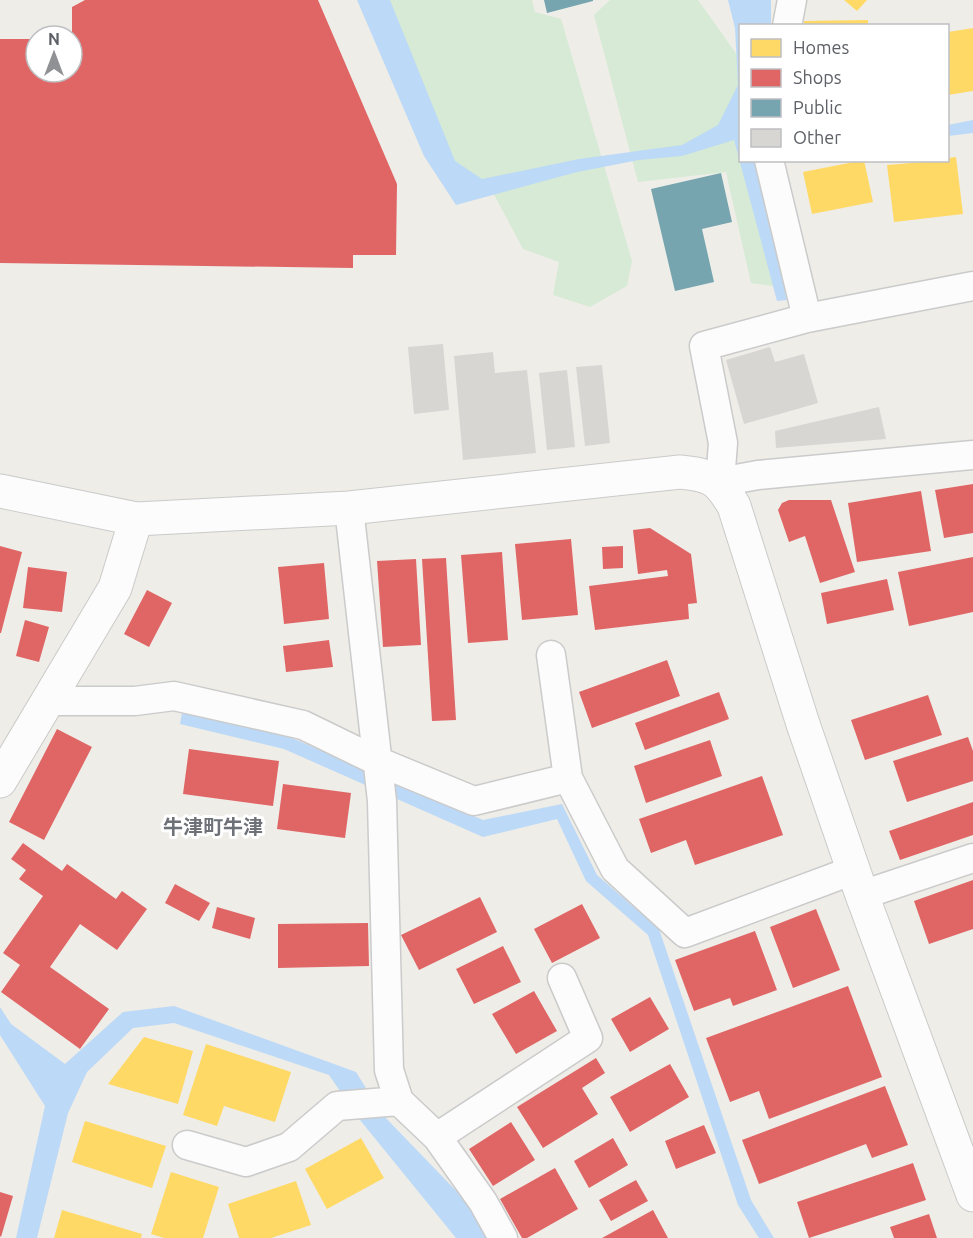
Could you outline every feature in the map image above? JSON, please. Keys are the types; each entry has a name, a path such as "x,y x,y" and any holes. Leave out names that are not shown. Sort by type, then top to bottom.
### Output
{"street":[{"path":"787,24 792,0"},
{"path":"769,162 807,318"},
{"path":"973,286 807,318 704,346 723,443 720,482 734,506 803,724 858,883 973,1195"},
{"path":"0,491 136,519 350,508 680,472 701,474 720,482 758,475 973,455"},
{"path":"350,508 382,801 389,1070 399,1101 437,1137 483,1202 503,1238"},
{"path":"0,781 115,588 136,519"},
{"path":"551,655 568,778 615,869 685,933 858,883 973,858"},
{"path":"46,702 135,702 174,696 303,725 377,761 474,801 568,778"},
{"path":"437,1137 588,1038 562,978"},
{"path":"187,1145 246,1162 290,1147 338,1106 399,1101"}],"green space":[{"path":"382,0 532,0 535,12 561,19 632,261 627,286 590,307 553,295 559,262 523,249 489,185 444,165"},
{"path":"610,0 698,0 739,58 739,162 779,287 751,283 726,172 638,182 594,15"}],"water":[{"path":"357,0 390,0 455,161 482,179 579,159 682,145 718,125 738,85 735,28 728,0 771,0 771,24 739,24 739,159 734,140 682,156 639,160 577,172 456,205 424,156"},
{"path":"973,120 973,133 949,136 949,125"},
{"path":"740,162 756,162 787,300 777,301"},
{"path":"182,713 285,735 483,820 562,804 597,875 659,929 751,1200 774,1238 759,1238 738,1205 648,935 586,881 557,819 483,837 284,749 180,724"},
{"path":"174,1006 356,1072 382,1114 463,1198 488,1238 456,1238 360,1120 329,1075 174,1023 133,1028 87,1072 68,1113 37,1238 16,1238 45,1106 0,1035 0,1007 11,1024 65,1064 123,1012"}],"building: Homes":[{"path":"844,0 867,0 857,11"},
{"path":"868,20 868,24 804,24 804,21"},
{"path":"973,28 973,91 949,95 949,32"},
{"path":"956,157 963,214 894,222 887,165 949,162 949,158"},
{"path":"864,162 873,202 812,214 803,172"},
{"path":"144,1037 193,1051 178,1104 108,1084"},
{"path":"206,1044 291,1072 275,1122 224,1106 217,1126 183,1115"},
{"path":"85,1121 166,1146 152,1188 72,1162"},
{"path":"361,1138 384,1178 327,1209 305,1169"},
{"path":"171,1172 219,1187 203,1238 164,1238 151,1234"},
{"path":"296,1181 311,1225 271,1238 239,1238 228,1204"},
{"path":"62,1210 142,1234 141,1238 54,1238"}],"building: Shops":[{"path":"85,0 318,0 397,184 396,255 353,255 353,268 0,263 0,39 24,39 24,84 84,84 84,24 72,24 72,7"},
{"path":"973,484 973,533 944,538 935,490"},
{"path":"921,491 931,551 857,562 848,503"},
{"path":"789,500 831,500 855,572 820,583 805,536 789,542 778,510 782,503"},
{"path":"650,528 691,554 697,603 688,604 689,619 595,630 589,586 668,576 667,570 638,574 633,530"},
{"path":"571,539 578,615 522,620 515,544"},
{"path":"0,546 22,552 1,633 0,633"},
{"path":"623,546 623,568 603,569 602,547"},
{"path":"502,552 508,640 468,643 461,555"},
{"path":"973,557 973,612 909,626 898,572"},
{"path":"446,558 456,720 432,721 422,559"},
{"path":"416,559 421,645 383,647 377,561"},
{"path":"324,563 329,619 284,624 278,567"},
{"path":"28,567 67,572 62,612 23,608"},
{"path":"887,579 894,610 827,624 821,593"},
{"path":"147,590 172,603 149,647 124,634"},
{"path":"25,620 49,627 39,662 16,656"},
{"path":"329,640 333,667 286,672 283,646"},
{"path":"667,660 680,696 592,728 579,692"},
{"path":"719,692 729,719 645,750 635,723"},
{"path":"928,695 942,735 865,760 851,720"},
{"path":"57,729 92,747 44,840 9,822"},
{"path":"968,737 973,751 973,781 907,802 893,761"},
{"path":"710,740 722,776 646,803 634,766"},
{"path":"189,749 279,761 273,806 183,794"},
{"path":"762,776 783,835 695,865 686,840 651,853 639,819"},
{"path":"283,784 351,793 345,838 277,829"},
{"path":"973,802 973,835 900,860 889,831"},
{"path":"23,843 62,871 67,864 116,899 122,891 147,909 117,950 80,924 50,967 109,1009 80,1049 1,992 20,965 3,953 43,896 19,879 26,870 11,859"},
{"path":"973,880 973,929 929,944 914,901"},
{"path":"175,884 210,903 199,921 165,903"},
{"path":"480,897 497,932 419,970 401,935"},
{"path":"582,904 600,938 552,963 534,929"},
{"path":"217,907 255,918 250,939 212,928"},
{"path":"816,909 840,970 793,988 770,927"},
{"path":"368,923 369,966 278,968 278,924"},
{"path":"755,931 777,990 733,1006 730,998 694,1011 675,960"},
{"path":"503,946 521,982 474,1004 456,969"},
{"path":"848,986 882,1077 769,1119 759,1091 730,1102 706,1038"},
{"path":"534,991 557,1031 516,1054 492,1014"},
{"path":"650,997 669,1029 630,1052 611,1019"},
{"path":"596,1058 605,1073 582,1088 598,1114 543,1148 517,1107"},
{"path":"670,1064 689,1097 630,1132 610,1097"},
{"path":"885,1086 908,1145 872,1158 866,1144 759,1184 742,1140"},
{"path":"511,1122 535,1160 493,1186 469,1149"},
{"path":"704,1125 716,1153 676,1169 665,1141"},
{"path":"613,1138 628,1165 589,1188 574,1161"},
{"path":"913,1163 926,1200 809,1238 797,1202"},
{"path":"555,1168 578,1209 527,1238 522,1238 500,1199"},
{"path":"636,1180 648,1201 611,1221 599,1200"},
{"path":"0,1192 13,1196 1,1237 0,1236"},
{"path":"653,1210 668,1238 602,1238"},
{"path":"929,1214 937,1238 894,1238 890,1227"}],"building: Public":[{"path":"544,0 593,0 593,1 547,13"},
{"path":"721,173 732,222 702,229 714,282 675,291 651,189"}],"building: Other":[{"path":"443,344 449,410 414,414 408,347"},
{"path":"770,347 775,362 804,354 818,403 744,424 726,360"},
{"path":"493,352 495,373 527,370 536,453 463,460 454,356"},
{"path":"602,365 610,443 585,446 576,367"},
{"path":"567,370 575,447 547,450 539,373"},
{"path":"879,407 886,439 776,448 775,431"}],"district":[{"name":"牛津町牛津","path":"213,827"}]}
